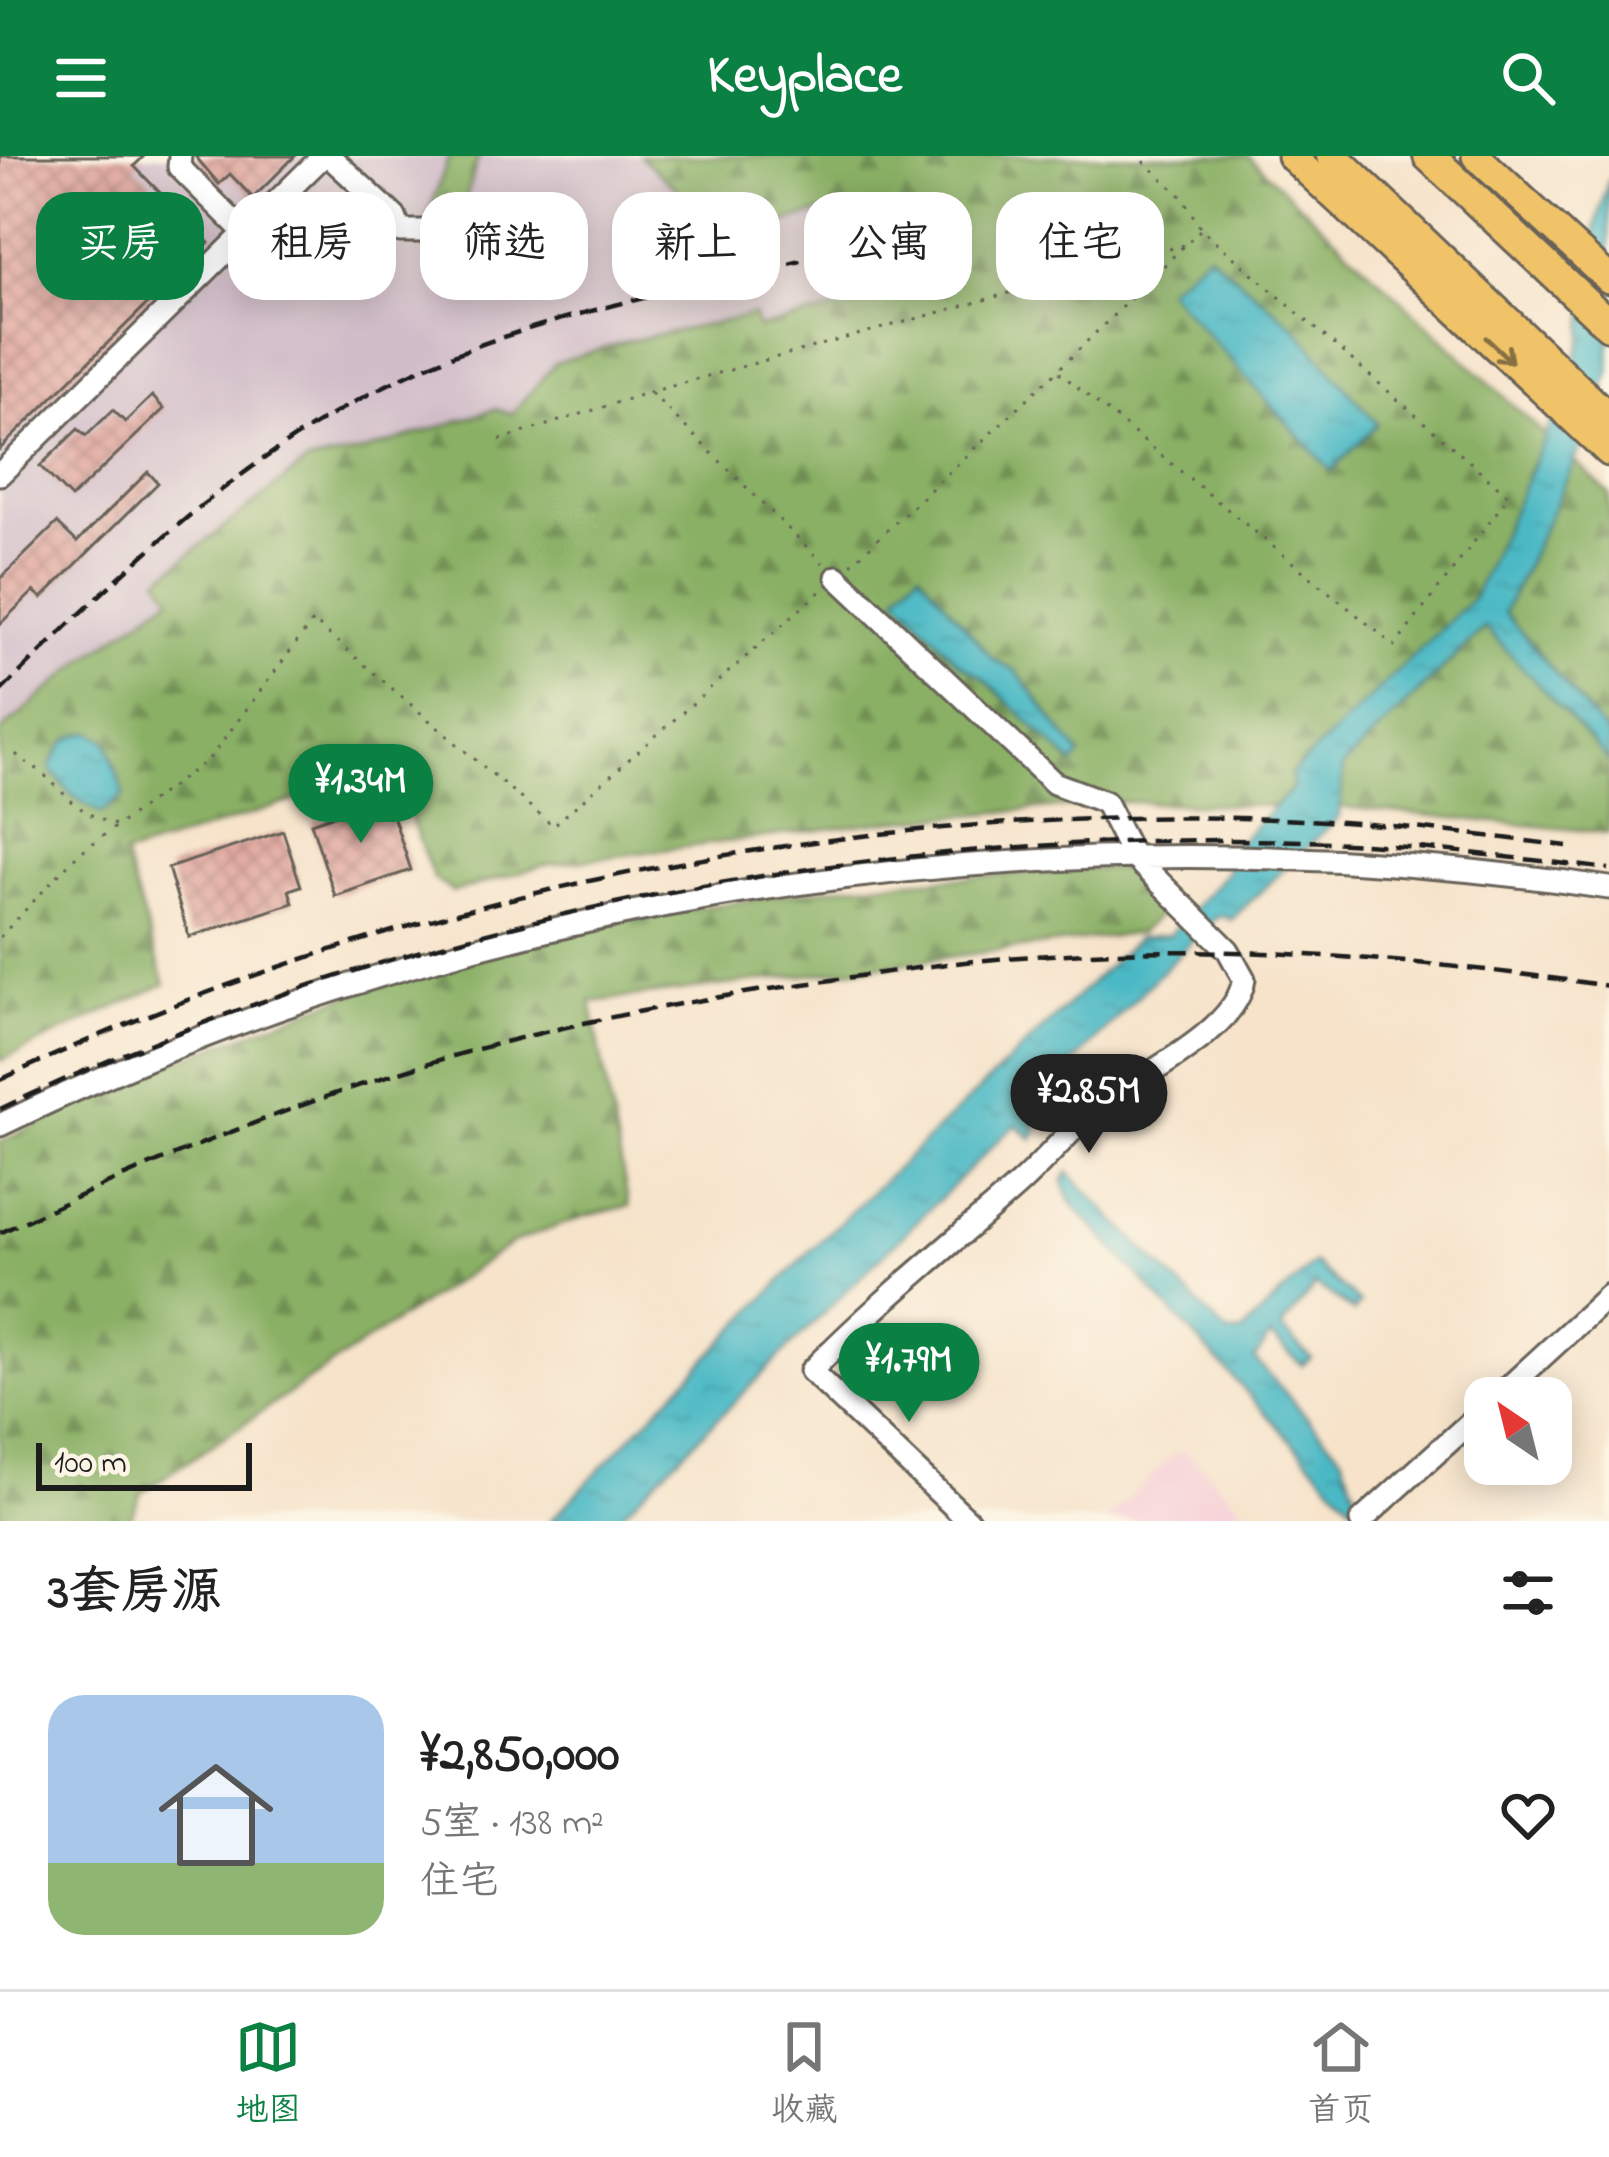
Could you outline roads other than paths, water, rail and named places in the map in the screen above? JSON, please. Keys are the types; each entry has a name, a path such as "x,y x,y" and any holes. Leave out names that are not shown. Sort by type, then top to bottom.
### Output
{"highway":[{"path":"1332,156 1607,440"},
{"path":"1433,156 1609,325"}],"main road":[{"path":"1291,156 1555,385"},
{"path":"1476,156 1609,279"}],"street":[{"path":"180,156 178,167 228,216"},
{"path":"288,192 326,156 395,217 400,231 420,231"},
{"path":"0,474 228,250"},
{"path":"837,577 1054,783 1105,802 1132,855 1242,971 1243,989 1233,1006 1179,1053 1090,1114 1016,1187 889,1293 811,1371 969,1521"},
{"path":"0,1125 220,1029 375,974 567,925 754,888 933,868 1132,855 1226,855 1459,868 1609,888"},
{"path":"1520,1377 1609,1295"},
{"path":"1361,1521 1464,1428"}],"water":[{"path":"1609,178 1609,374 1575,461 1504,612 1609,737 1609,761 1485,627 1343,766 1339,817 1231,920 1216,918 1033,1105 1037,1132 1032,1139 1016,1125 1005,1134 614,1521 550,1521 812,1249 1138,938 1169,935 1228,871 1226,855 1293,788 1290,775 1473,598 1546,436 1582,341 1594,232"},
{"path":"1208,253 1294,326 1377,424 1331,471 1166,289"},
{"path":"919,571 993,659 1016,671 1080,755 1073,764 982,677 959,663 897,596"},
{"path":"90,732 107,741 124,795 101,813 73,796 50,769 64,743"},
{"path":"1068,1172 1228,1334 1242,1332 1314,1263 1360,1303 1354,1312 1316,1285 1281,1328 1311,1358 1302,1365 1270,1336 1255,1359 1343,1457 1358,1502 1351,1505 1071,1203 1063,1182"}],"railway":[{"path":"0,692 193,512 298,436 355,402 416,371 509,335 801,261"},
{"path":"0,1080 154,1013 312,956 473,909 637,871 803,844 970,826 1137,818 1338,822 1567,846"},
{"path":"0,1109 154,1042 312,985 472,937 635,899 800,870 966,851 1134,841 1302,841 1609,869"},
{"path":"0,1233 204,1143 413,1068 558,1029 755,991 993,959 1167,951 1315,955 1609,986"}]}
